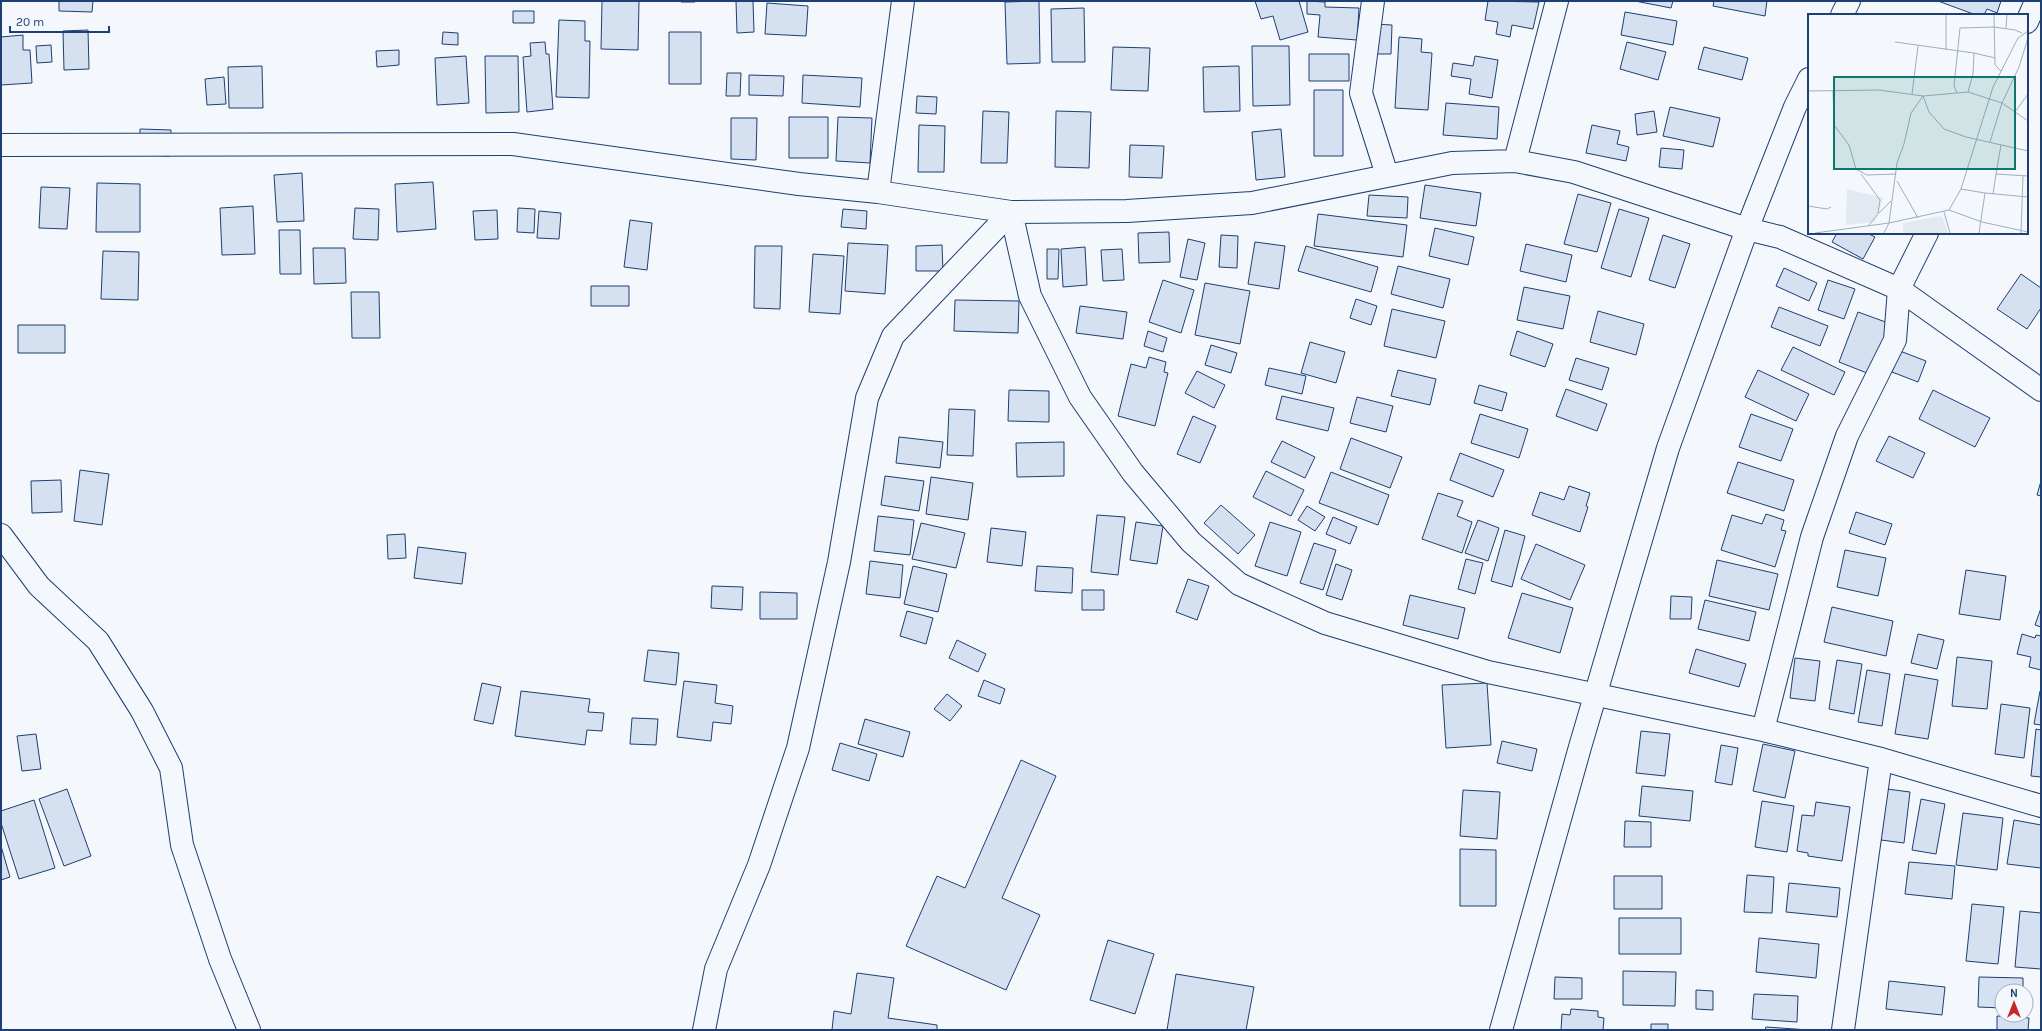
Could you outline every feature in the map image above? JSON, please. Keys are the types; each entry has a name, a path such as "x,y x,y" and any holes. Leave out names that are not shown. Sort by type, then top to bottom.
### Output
{"street":[{"path":"878,192 903,1"},
{"path":"1373,1 1361,93 1387,175"},
{"path":"1515,161 1557,1"},
{"path":"1842,14 1849,1"},
{"path":"2028,20 2036,1"},
{"path":"1501,1030 1596,694 1668,448 1747,229 1795,107 1808,81"},
{"path":"1,146 513,144 799,184 878,192 1011,212 1127,211 1252,203 1452,162 1515,161 1574,172 1747,229 1780,237 1899,289 2041,390"},
{"path":"1011,212 1030,296 1080,397 1133,473 1191,542 1239,584 1332,625 1488,672 1764,730 1881,759 2041,806"},
{"path":"704,1030 716,969 759,865 798,748 839,562 867,398 893,336 1011,212"},
{"path":"1764,730 1812,537 1847,436 1895,340 1899,289 1926,234"},
{"path":"1,535 39,586 98,641 142,711 171,768 182,846 220,959 249,1030"},
{"path":"1843,1030 1881,759"}],"building":[{"path":"59,1 93,1 92,12 59,11"},
{"path":"602,1 639,1 638,50 601,49"},
{"path":"695,1 695,2 681,2"},
{"path":"736,1 753,1 754,32 737,33"},
{"path":"1039,1 1040,63 1007,64 1005,2"},
{"path":"1255,1 1299,1 1308,32 1280,40 1273,16 1261,19"},
{"path":"1307,1 1325,2 1325,7 1359,8 1357,40 1318,37 1320,15 1307,14"},
{"path":"1488,1 1539,2 1533,29 1512,25 1510,37 1496,34 1498,22 1485,20"},
{"path":"1635,1 1673,1 1671,8"},
{"path":"1714,1 1767,1 1765,16 1713,6"},
{"path":"1938,1 2001,1 1997,13 1987,9 1984,14 1973,14"},
{"path":"767,3 808,6 806,36 765,34"},
{"path":"1084,8 1085,62 1052,62 1051,9"},
{"path":"513,11 534,11 534,23 513,23"},
{"path":"1625,12 1677,21 1673,45 1621,35"},
{"path":"559,20 585,21 585,41 590,41 589,98 556,97"},
{"path":"1374,24 1392,25 1391,54 1373,54"},
{"path":"88,30 89,69 64,70 63,31"},
{"path":"443,32 458,33 458,45 442,44"},
{"path":"669,32 701,32 701,84 669,84"},
{"path":"23,35 23,50 30,50 32,83 1,85 1,37"},
{"path":"1399,37 1422,39 1421,52 1432,53 1428,110 1395,108"},
{"path":"545,42 546,54 549,54 553,109 527,112 523,57 531,56 530,43"},
{"path":"1627,42 1666,52 1658,80 1620,69"},
{"path":"51,45 52,62 37,63 36,46"},
{"path":"1252,46 1289,46 1290,105 1253,106"},
{"path":"1113,47 1150,48 1148,91 1111,90"},
{"path":"1704,47 1748,58 1742,80 1698,69"},
{"path":"399,50 399,65 377,67 376,51"},
{"path":"1309,54 1349,54 1349,81 1309,81"},
{"path":"466,56 469,103 437,105 435,58"},
{"path":"485,56 518,56 519,112 486,113"},
{"path":"1475,56 1498,60 1492,98 1469,94 1471,79 1451,76 1453,63 1473,66"},
{"path":"262,66 263,108 229,108 228,67"},
{"path":"1239,66 1240,111 1204,112 1203,67"},
{"path":"727,73 741,73 740,96 726,96"},
{"path":"749,75 784,76 783,96 749,95"},
{"path":"803,75 862,78 860,107 802,103"},
{"path":"224,77 226,104 207,105 205,79"},
{"path":"1314,90 1343,90 1343,156 1314,156"},
{"path":"917,96 937,97 936,114 916,113"},
{"path":"1446,103 1499,107 1497,139 1443,135"},
{"path":"1670,107 1720,118 1713,147 1663,136"},
{"path":"983,111 1009,112 1007,163 981,163"},
{"path":"1056,111 1091,112 1089,168 1055,167"},
{"path":"1654,111 1657,132 1637,135 1635,114"},
{"path":"789,117 828,117 828,158 789,158"},
{"path":"838,117 872,118 870,163 836,161"},
{"path":"731,118 757,118 756,160 731,159"},
{"path":"919,125 945,126 944,172 918,172"},
{"path":"1592,125 1620,131 1617,144 1629,147 1626,161 1586,153"},
{"path":"140,129 171,130 170,156 140,155"},
{"path":"1281,129 1285,177 1256,180 1252,132"},
{"path":"1130,145 1164,146 1162,178 1129,177"},
{"path":"1661,148 1684,150 1682,169 1659,167"},
{"path":"302,173 304,221 277,222 274,175"},
{"path":"433,182 436,229 397,232 395,184"},
{"path":"97,183 140,184 140,232 96,232"},
{"path":"1425,185 1481,193 1476,226 1420,218"},
{"path":"41,187 70,188 67,229 39,228"},
{"path":"1578,194 1611,203 1597,252 1564,244"},
{"path":"1369,195 1408,197 1407,218 1367,216"},
{"path":"253,206 255,254 222,255 220,208"},
{"path":"355,208 379,209 378,240 353,239"},
{"path":"518,208 535,209 534,233 517,232"},
{"path":"843,209 867,211 866,229 841,227"},
{"path":"1619,209 1649,218 1631,277 1601,268"},
{"path":"497,210 498,239 475,240 473,211"},
{"path":"539,211 561,213 559,239 537,238"},
{"path":"1318,214 1407,225 1403,257 1314,246"},
{"path":"630,220 652,223 647,270 624,267"},
{"path":"1435,228 1474,237 1468,265 1429,256"},
{"path":"279,230 300,230 301,274 280,274"},
{"path":"1169,232 1170,262 1139,263 1138,233"},
{"path":"1836,234 1869,234 1875,237 1863,259 1832,242"},
{"path":"1221,235 1238,236 1237,268 1219,267"},
{"path":"1663,235 1690,244 1675,288 1649,280"},
{"path":"1188,239 1205,243 1197,280 1180,277"},
{"path":"1255,242 1285,246 1279,289 1248,284"},
{"path":"848,243 888,245 885,294 845,291"},
{"path":"1526,244 1572,255 1566,282 1520,271"},
{"path":"942,245 943,271 916,271 916,246"},
{"path":"755,246 782,246 780,309 754,308"},
{"path":"1306,246 1378,267 1371,292 1298,271"},
{"path":"1085,247 1087,285 1063,287 1061,249"},
{"path":"313,248 345,248 346,283 314,284"},
{"path":"1047,249 1059,249 1058,279 1047,279"},
{"path":"1122,249 1124,280 1103,281 1101,250"},
{"path":"103,251 139,252 138,300 101,299"},
{"path":"813,254 844,256 840,314 809,312"},
{"path":"1398,266 1450,279 1443,308 1391,294"},
{"path":"1784,268 1817,283 1809,301 1776,286"},
{"path":"2021,274 2041,288 2041,308 2027,329 1997,309"},
{"path":"1163,280 1194,290 1181,333 1149,322"},
{"path":"1828,280 1855,289 1844,319 1818,310"},
{"path":"1205,283 1250,291 1240,344 1195,335"},
{"path":"591,286 629,286 629,306 591,306"},
{"path":"1524,287 1570,296 1563,329 1517,320"},
{"path":"351,292 379,292 380,338 352,338"},
{"path":"1356,299 1377,306 1371,325 1350,318"},
{"path":"955,300 1019,301 1018,333 954,331"},
{"path":"1080,306 1127,312 1123,339 1076,333"},
{"path":"1779,307 1828,326 1820,346 1771,327"},
{"path":"1392,309 1445,321 1436,358 1384,346"},
{"path":"1598,311 1644,324 1636,355 1590,342"},
{"path":"1858,312 1891,324 1872,375 1839,362"},
{"path":"18,325 65,325 65,353 18,353"},
{"path":"1148,331 1167,338 1163,352 1144,346"},
{"path":"1517,331 1553,344 1545,367 1510,355"},
{"path":"1310,342 1345,352 1336,383 1301,373"},
{"path":"1211,345 1237,353 1231,373 1205,365"},
{"path":"1793,347 1845,372 1834,395 1781,370"},
{"path":"1900,351 1926,361 1918,382 1892,372"},
{"path":"1149,357 1166,362 1164,372 1168,373 1155,426 1118,416 1131,364 1146,368"},
{"path":"1576,358 1609,368 1602,390 1569,380"},
{"path":"1269,368 1306,376 1302,394 1265,385"},
{"path":"1398,370 1436,379 1430,405 1391,396"},
{"path":"1758,370 1809,394 1796,421 1745,397"},
{"path":"1197,371 1225,385 1214,408 1185,393"},
{"path":"1479,385 1507,393 1502,411 1474,403"},
{"path":"1566,389 1607,404 1597,431 1556,416"},
{"path":"1009,390 1049,391 1049,422 1008,421"},
{"path":"1933,390 1990,418 1975,447 1919,419"},
{"path":"1282,396 1334,408 1328,431 1276,419"},
{"path":"1357,397 1393,406 1386,432 1350,423"},
{"path":"949,409 975,410 973,456 947,455"},
{"path":"1480,414 1528,429 1519,458 1471,443"},
{"path":"1751,414 1793,429 1781,461 1739,447"},
{"path":"1193,416 1216,426 1200,463 1177,454"},
{"path":"1889,436 1925,453 1913,478 1876,461"},
{"path":"899,437 943,442 940,468 896,463"},
{"path":"1351,438 1402,457 1390,488 1340,469"},
{"path":"1282,441 1315,457 1305,478 1271,462"},
{"path":"1064,442 1064,476 1017,477 1016,443"},
{"path":"1460,453 1504,470 1493,497 1450,480"},
{"path":"1738,462 1794,480 1784,511 1727,493"},
{"path":"80,470 109,474 102,525 74,521"},
{"path":"1266,471 1304,490 1291,516 1253,497"},
{"path":"1331,472 1389,495 1378,525 1319,503"},
{"path":"885,476 924,481 919,511 881,505"},
{"path":"931,477 973,483 968,520 926,514"},
{"path":"61,480 62,512 32,513 31,481"},
{"path":"2041,481 2041,496 2037,495"},
{"path":"1569,486 1590,493 1586,506 1588,507 1580,532 1532,515 1540,492 1564,500"},
{"path":"1438,493 1463,501 1457,516 1472,522 1462,553 1422,539"},
{"path":"1221,505 1255,535 1238,554 1204,523"},
{"path":"1307,506 1325,517 1315,531 1298,520"},
{"path":"1856,512 1892,524 1885,545 1849,533"},
{"path":"1766,514 1784,520 1781,530 1786,531 1775,567 1721,550 1732,515 1762,524"},
{"path":"1097,515 1125,517 1118,575 1091,572"},
{"path":"878,516 914,520 910,555 874,551"},
{"path":"1333,517 1357,527 1350,544 1326,534"},
{"path":"1478,520 1499,528 1488,561 1465,553"},
{"path":"1136,522 1163,526 1157,564 1130,560"},
{"path":"1270,522 1301,532 1287,576 1255,566"},
{"path":"921,523 965,533 956,568 912,559"},
{"path":"991,528 1026,532 1022,566 987,562"},
{"path":"1505,530 1525,536 1512,587 1491,581"},
{"path":"405,534 406,558 388,559 387,535"},
{"path":"1314,543 1336,550 1323,590 1300,583"},
{"path":"1536,544 1585,565 1570,600 1521,579"},
{"path":"418,547 466,553 462,584 414,578"},
{"path":"1845,550 1886,558 1878,596 1837,587"},
{"path":"1466,559 1483,563 1475,594 1458,589"},
{"path":"1717,560 1778,574 1769,610 1709,596"},
{"path":"870,561 903,565 900,598 866,594"},
{"path":"1336,564 1352,570 1342,600 1326,595"},
{"path":"913,566 947,574 938,612 904,604"},
{"path":"1037,566 1073,568 1072,593 1035,591"},
{"path":"1966,570 2006,576 2000,620 1959,614"},
{"path":"1188,579 1209,586 1197,620 1176,612"},
{"path":"712,586 743,587 742,610 711,608"},
{"path":"1082,590 1104,590 1104,610 1082,610"},
{"path":"760,592 797,593 797,619 760,619"},
{"path":"1522,593 1573,608 1560,653 1508,638"},
{"path":"1410,595 1465,608 1458,639 1403,625"},
{"path":"1671,596 1692,597 1691,619 1670,619"},
{"path":"1705,600 1756,612 1749,641 1698,629"},
{"path":"1832,607 1893,621 1886,656 1824,642"},
{"path":"2041,608 2041,627 2035,625"},
{"path":"907,611 933,618 926,644 900,636"},
{"path":"1918,634 1944,640 1937,669 1911,663"},
{"path":"2022,634 2035,638 2036,635 2041,636 2041,670 2029,667 2031,657 2017,654"},
{"path":"957,640 986,654 978,672 949,658"},
{"path":"1696,649 1746,664 1739,687 1689,673"},
{"path":"648,650 679,653 676,685 644,681"},
{"path":"1957,657 1992,661 1987,709 1952,706"},
{"path":"1795,658 1820,661 1815,701 1790,698"},
{"path":"1837,660 1862,664 1854,714 1829,709"},
{"path":"1867,670 1890,674 1882,726 1858,722"},
{"path":"1905,674 1938,680 1928,739 1895,734"},
{"path":"984,680 1005,689 1000,704 978,696"},
{"path":"684,681 717,685 715,703 733,706 731,724 713,722 711,741 677,737"},
{"path":"482,683 501,687 493,724 474,720"},
{"path":"1487,683 1491,745 1446,748 1442,685"},
{"path":"521,691 590,699 588,712 604,713 602,731 587,730 585,745 515,736"},
{"path":"2040,691 2041,692 2041,725 2034,724"},
{"path":"947,694 962,706 950,721 934,709"},
{"path":"2001,704 2030,708 2024,758 1995,754"},
{"path":"632,718 658,719 656,745 630,744"},
{"path":"865,719 910,732 903,757 858,744"},
{"path":"2036,729 2041,730 2041,777 2031,776"},
{"path":"1641,731 1670,734 1665,776 1636,773"},
{"path":"36,734 41,769 22,771 17,736"},
{"path":"1502,741 1537,749 1532,771 1497,763"},
{"path":"840,743 877,754 869,781 832,770"},
{"path":"1763,744 1795,751 1785,798 1753,791"},
{"path":"1721,745 1738,748 1732,785 1715,782"},
{"path":"1021,760 1056,776 1002,898 1040,915 1006,990 906,946 937,876 965,888"},
{"path":"1642,786 1693,791 1690,821 1639,816"},
{"path":"67,789 91,856 64,866 39,799"},
{"path":"1887,789 1910,792 1904,843 1881,840"},
{"path":"1463,790 1500,792 1497,839 1460,836"},
{"path":"1921,799 1945,804 1936,854 1912,850"},
{"path":"34,800 55,868 19,879 1,823 1,811"},
{"path":"1762,801 1794,806 1787,852 1755,847"},
{"path":"1816,802 1850,807 1842,861 1808,856 1808,853 1797,851 1802,815 1814,816"},
{"path":"1963,813 2003,818 1997,870 1956,865"},
{"path":"2014,820 2041,825 2041,868 2007,864"},
{"path":"1625,821 1651,822 1651,847 1624,847"},
{"path":"1,846 10,877 1,880"},
{"path":"1460,849 1496,850 1496,906 1460,906"},
{"path":"1909,862 1955,866 1952,899 1905,894"},
{"path":"1747,875 1774,877 1772,913 1744,912"},
{"path":"1614,876 1662,876 1662,909 1614,909"},
{"path":"1789,883 1840,888 1837,917 1786,912"},
{"path":"1972,904 2004,907 1998,964 1966,961"},
{"path":"2020,911 2041,913 2041,969 2015,967"},
{"path":"1619,918 1681,918 1681,954 1619,954"},
{"path":"1759,938 1819,944 1816,978 1756,972"},
{"path":"1108,940 1154,954 1135,1014 1090,1000"},
{"path":"1623,971 1676,972 1675,1006 1623,1005"},
{"path":"857,973 894,978 888,1018 937,1025 937,1030 832,1030 834,1011 851,1014"},
{"path":"1176,974 1254,987 1246,1030 1167,1030"},
{"path":"1555,977 1582,978 1582,999 1554,999"},
{"path":"1979,977 2023,978 2023,983 1994,983 1994,1008 1978,1007"},
{"path":"1889,981 1945,987 1942,1015 1886,1009"},
{"path":"1696,990 1713,991 1713,1010 1696,1009"},
{"path":"1754,994 1798,996 1797,1022 1752,1019"},
{"path":"1571,1009 1598,1011 1598,1017 1604,1018 1603,1030 1561,1030 1562,1014 1570,1015"},
{"path":"1997,1023 2029,1023 2028,1030 1997,1030"},
{"path":"1651,1024 1668,1024 1668,1030 1651,1030"},
{"path":"1766,1027 1809,1030 1765,1030"}]}
